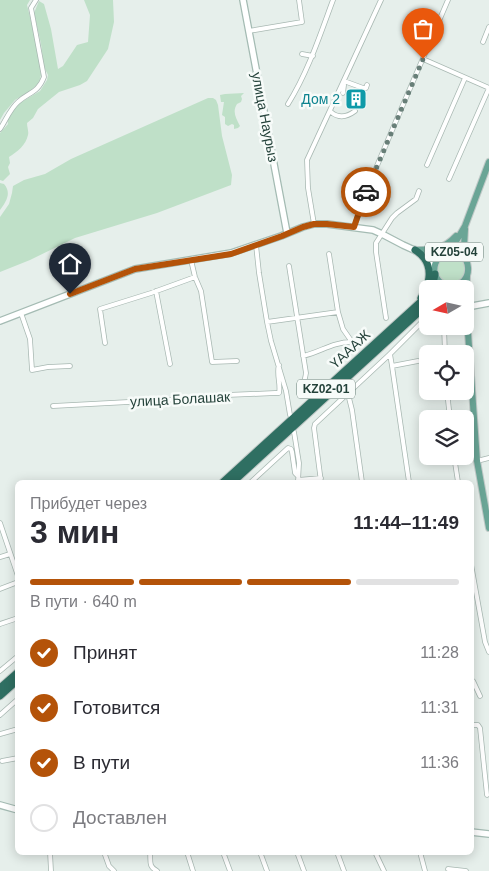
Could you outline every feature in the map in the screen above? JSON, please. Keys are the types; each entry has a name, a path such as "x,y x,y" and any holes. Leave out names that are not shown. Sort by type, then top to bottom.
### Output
{"highway":[{"path":"415,250 425,260 429,274 427,288 415,306"},
{"path":"433,280 434,272"},
{"name":"ҮАААЖ","path":"226,480 419,303"},
{"name":"ҮАААЖ","path":"235,480 419,311"},
{"path":"0,688 15,675"},
{"path":"0,696 15,683"}],"main road":[{"name":"улица Наурыз","path":"243,0 288,233"},
{"name":"KZ05-04","path":"439,280 434,272 434,266 438,259 455,243 465,226 489,162"},
{"path":"0,321 135,269 231,254 314,224 373,230 428,257 434,272"},
{"path":"415,250 431,250 443,246 452,240 465,226"},
{"name":"KZ05-04","path":"465,226 464,247 468,263 467,280"},
{"path":"415,250 446,253"},
{"name":"KZ05-04","path":"446,253 460,254 468,263"},
{"name":"KZ05-04","path":"464,280 467,276"},
{"path":"474,304 489,303"},
{"path":"467,335 477,461 489,528"},
{"path":"0,805 15,809"},
{"path":"474,832 489,834"}],"street":[{"path":"0,129 11,110 19,101 41,85 44,77 31,8 36,0"},
{"path":"249,31 302,22 299,0"},
{"path":"288,104 312,56 333,0"},
{"path":"314,224 308,188 308,160 381,0"},
{"path":"354,227 368,187 448,0"},
{"path":"483,42 489,27"},
{"path":"302,54 312,56"},
{"path":"423,59 489,88 449,179"},
{"path":"427,165 465,78"},
{"path":"344,82 363,88 366,88 367,85"},
{"path":"343,93 344,82"},
{"path":"331,112 341,117 348,116 355,111"},
{"path":"386,318 376,243 397,213 416,198 419,191"},
{"path":"256,246 267,322 286,391 290,415"},
{"path":"303,356 328,346 352,342 343,329 338,312 329,254"},
{"path":"191,260 201,291 212,362 237,360"},
{"path":"289,266 306,373 305,380 300,387"},
{"path":"105,343 100,309 195,277"},
{"path":"156,291 170,364"},
{"path":"267,322 338,312"},
{"path":"21,313 30,339 32,370 70,366"},
{"path":"298,480 321,480 315,424 419,325"},
{"path":"390,354 410,480"},
{"path":"392,366 418,361"},
{"name":"улица Болашак","path":"53,406 185,399 204,396 275,394 279,393 280,389 278,365"},
{"path":"348,394 362,480"},
{"path":"294,432 299,463 298,480"},
{"path":"253,480 288,448 292,452 298,480"},
{"path":"477,461 489,458"},
{"path":"455,465 458,480"},
{"path":"0,525 15,568"},
{"path":"0,557 10,554"},
{"path":"474,581 485,642 489,652"},
{"path":"0,588 15,583"},
{"path":"0,624 15,619"},
{"path":"0,671 15,658"},
{"path":"474,683 480,696"},
{"path":"0,715 15,702"},
{"path":"474,725 479,726 488,795"},
{"path":"0,734 15,730"},
{"path":"482,749 488,748"},
{"path":"2,762 15,759"},
{"path":"50,855 51,871"},
{"path":"105,855 109,866 114,871"},
{"path":"150,855 152,868 158,870"},
{"path":"188,855 193,871"},
{"path":"224,855 230,871"},
{"path":"261,855 267,871"},
{"path":"298,855 304,871"},
{"path":"338,855 344,871"},
{"path":"376,855 384,871"},
{"path":"421,855 426,871"},
{"path":"448,869 466,871"}],"green space":[{"path":"0,0 30,0 27,5 39,53 41,75 39,83 15,100 0,120"},
{"path":"84,0 113,0 114,22 108,49 87,81 59,92 38,109 33,118 27,123 27,139 9,157 10,163 8,167 10,174 3,181 0,180 0,133 8,124 7,116 18,104 40,91 47,80 48,75 44,67 34,13 39,1 44,4 51,29 58,69 63,66 77,45 88,42 90,15"},
{"path":"244,93 241,96 241,102 237,104 235,110 240,126 234,129 234,125 228,126 225,124 225,117 222,115 224,102 221,102 220,95"},
{"path":"208,98 216,100 218,105 222,136 232,175 231,185 157,213 75,238 0,272 0,217 9,204 13,186 24,180 45,174 71,159"},
{"path":"0,183 4,184 8,194 0,210"},
{"path":"446,256 456,256 464,264 464,274 459,280 443,280 438,274 438,264"}],"way so far":[{"path":"366,192 423,59"}],"place":[{"name":"Дом 2","path":"356,99"}],"route":[{"path":"70,294 135,269 231,254 314,224 354,227 366,192"}]}
